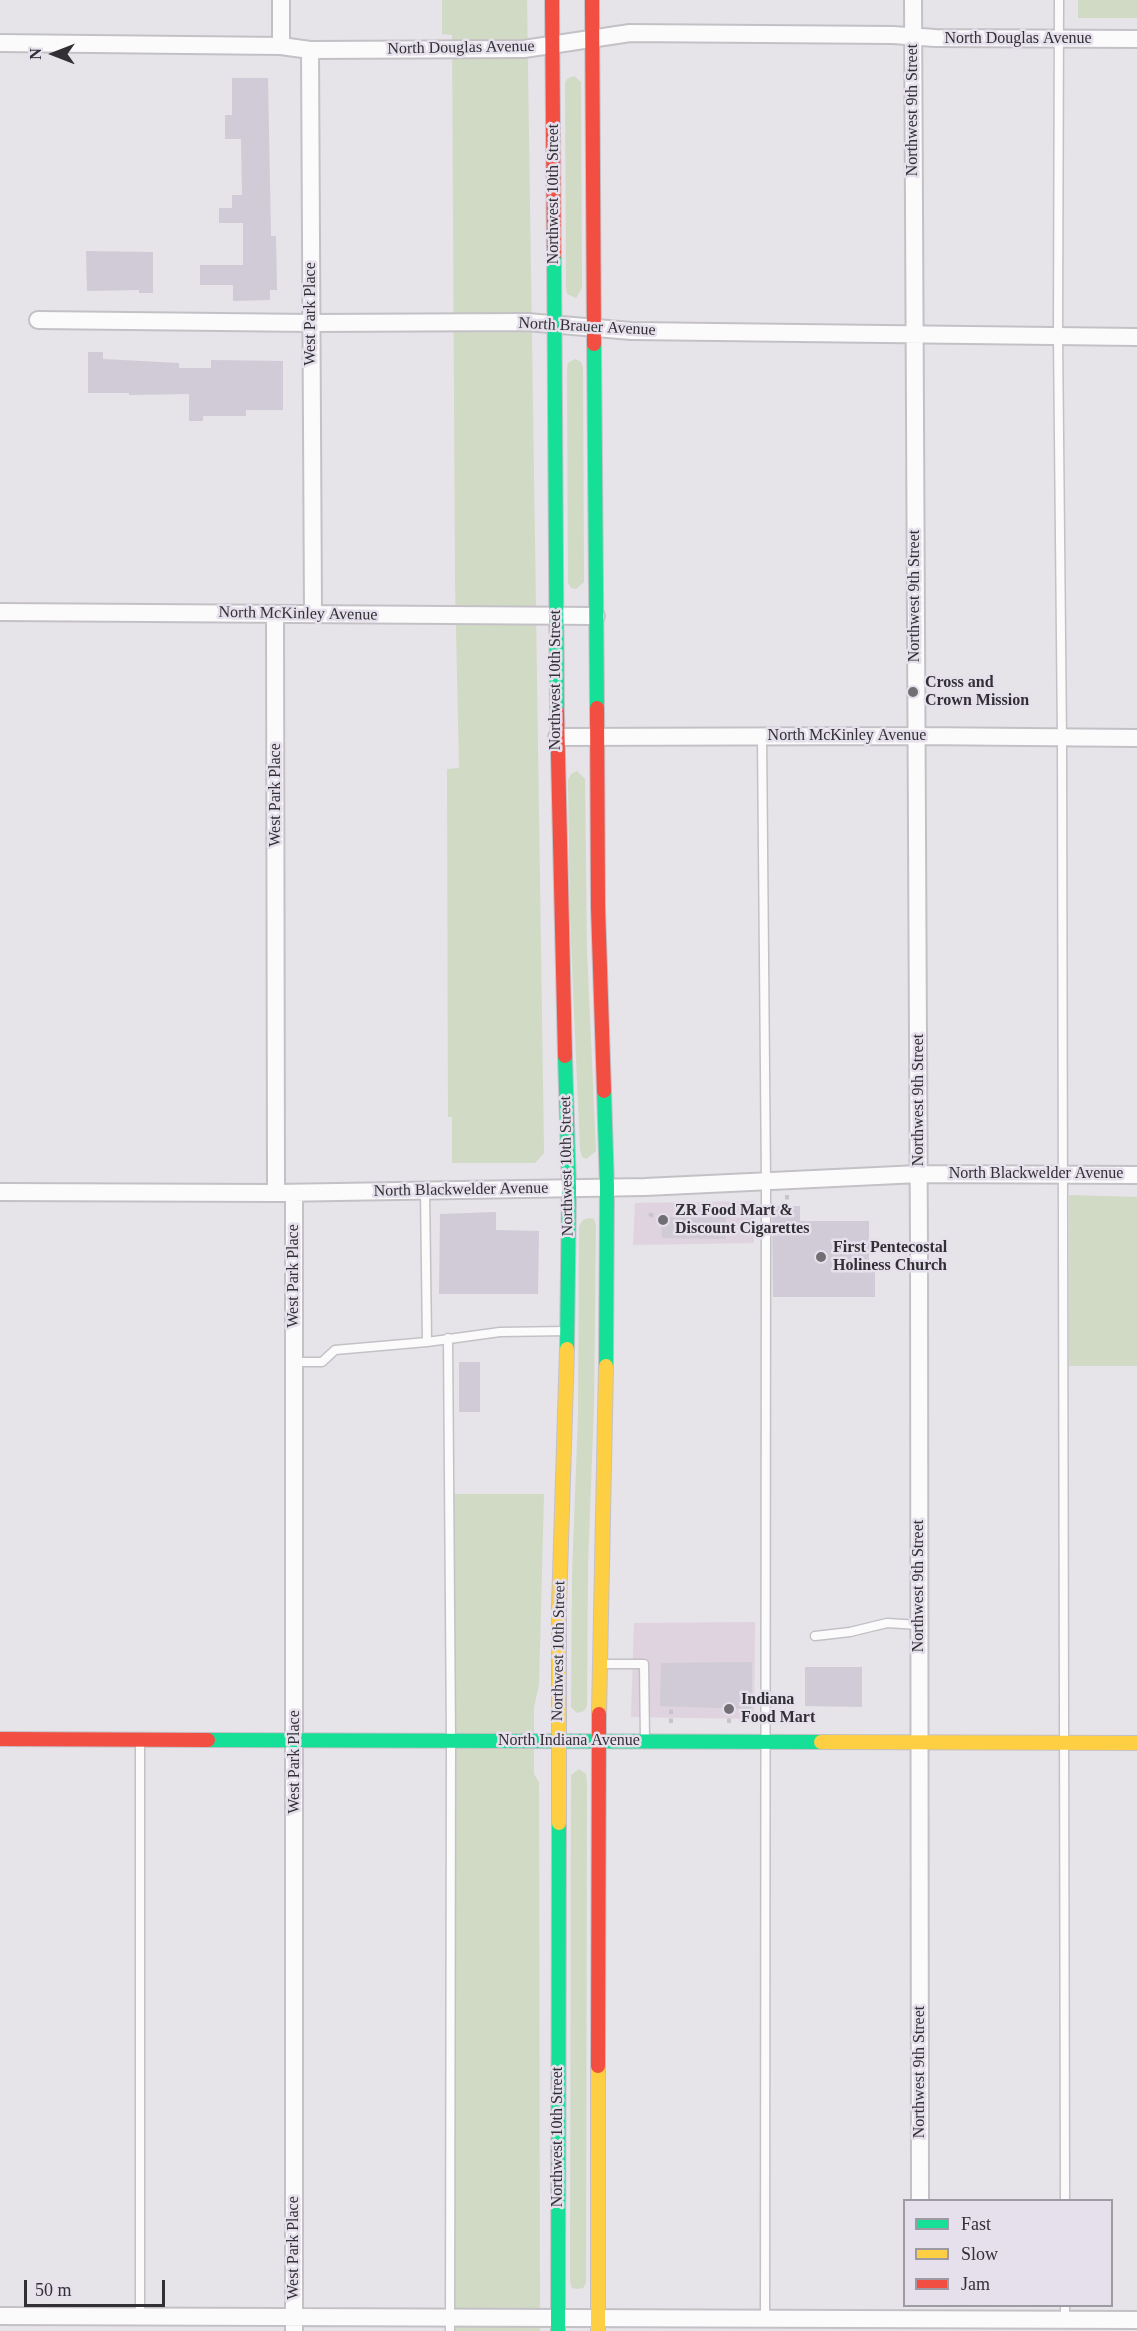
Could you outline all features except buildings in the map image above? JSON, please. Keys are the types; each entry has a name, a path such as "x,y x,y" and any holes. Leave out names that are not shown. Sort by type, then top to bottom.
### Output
{"main road":[{"name":"Northwest 10th Street","path":"552,0 557,737 569,1188 559,1607 558,2324"},
{"path":"592,0 598,907 607,1187 606,1401 598,1742 598,2324"},
{"name":"North Indiana Avenue","path":"0,1739 1137,1743"}],"street":[{"path":"281,0 281,46"},
{"name":"Northwest 9th Street","path":"913,0 919,1174 920,2199"},
{"name":"North Douglas Avenue","path":"0,43 281,46 310,50 524,50 630,33 1137,39"},
{"name":"West Park Place","path":"310,50 313,614"},
{"name":"North Brauer Avenue","path":"38,320 311,323 527,322 631,331 1137,337"},
{"name":"North McKinley Avenue","path":"0,612 596,616"},
{"name":"West Park Place","path":"275,614 276,1193"},
{"name":"North McKinley Avenue","path":"557,737 1137,738"},
{"name":"North Blackwelder Avenue","path":"0,1192 294,1193 607,1187 919,1174 1137,1175"},
{"name":"West Park Place","path":"294,1193 294,2324"},
{"path":"0,2316 140,2316 294,2324 598,2324 920,2318 1065,2312 1137,2320"}],"lane":[{"path":"1059,0 1058,336 1062,738 1065,2199"},
{"path":"762,736 766,1182 765,2320"},
{"path":"425,1191 427,1342"},
{"path":"294,1362 322,1362 335,1350 427,1342 500,1332 567,1331"},
{"path":"448,1338 451,1741 450,2324"},
{"path":"814,1636 850,1632 887,1623 919,1625"},
{"path":"599,1664 644,1664 645,1742"},
{"path":"140,1740 140,2316"}],"path":[{"path":"787,1197 787,1206"},
{"path":"649,1214 663,1220"},
{"path":"869,1246 893,1246"}],"shaded area":[{"path":"754,1201 754,1243 633,1245 635,1203"},
{"path":"755,1622 754,1719 631,1717 634,1623"}],"green space":[{"path":"442,0 527,0 544,1153 535,1163 452,1163 452,1117 448,1117 447,769 459,768 455,582 452,35 442,34"},
{"path":"1078,0 1137,0 1137,18 1078,18"},
{"path":"574,76 581,82 582,288 576,298 567,294 566,287 565,83 567,79"},
{"path":"575,359 581,362 583,367 584,582 576,589 571,588 568,583 567,368 568,363"},
{"path":"577,771 585,779 587,952 596,1151 586,1159 582,1157 580,1150 570,919 568,780 571,774"},
{"path":"1069,1195 1137,1197 1137,1366 1069,1366"},
{"path":"594,1219 596,1225 587,1706 584,1711 577,1713 571,1707 572,1575 578,1415 579,1226 583,1220"},
{"path":"453,1494 544,1494 539,1685 534,1707 534,1774 539,1782 540,2331 455,2331"},
{"path":"579,1769 586,1774 587,1783 586,2283 583,2288 578,2289 572,2288 570,2282 571,1775"}],"traffic: fast":[{"path":"554,255 557,712"},
{"path":"594,344 597,708"},
{"path":"565,1056 569,1188 567,1349"},
{"path":"604,1091 607,1187 606,1366"},
{"path":"208,1740 821,1742"},
{"path":"558,2331 559,1823"}],"traffic: slow":[{"path":"559,1823 559,1607 567,1349"},
{"path":"599,1714 606,1366"},
{"path":"821,1742 1137,1743"},
{"path":"598,2066 598,2331"}],"traffic: jam":[{"path":"552,0 554,255"},
{"path":"592,0 594,344"},
{"path":"597,708 598,907 604,1091"},
{"path":"557,712 565,1056"},
{"path":"598,2066 599,1714"},
{"path":"0,1739 208,1740"}],"place":[{"name":"Cross and Crown Mission","path":"913,692"},
{"name":"ZR Food Mart & Discount Cigarettes","path":"663,1220"},
{"name":"First Pentecostal Holiness Church","path":"821,1257"},
{"name":"Indiana Food Mart","path":"729,1709"}]}
